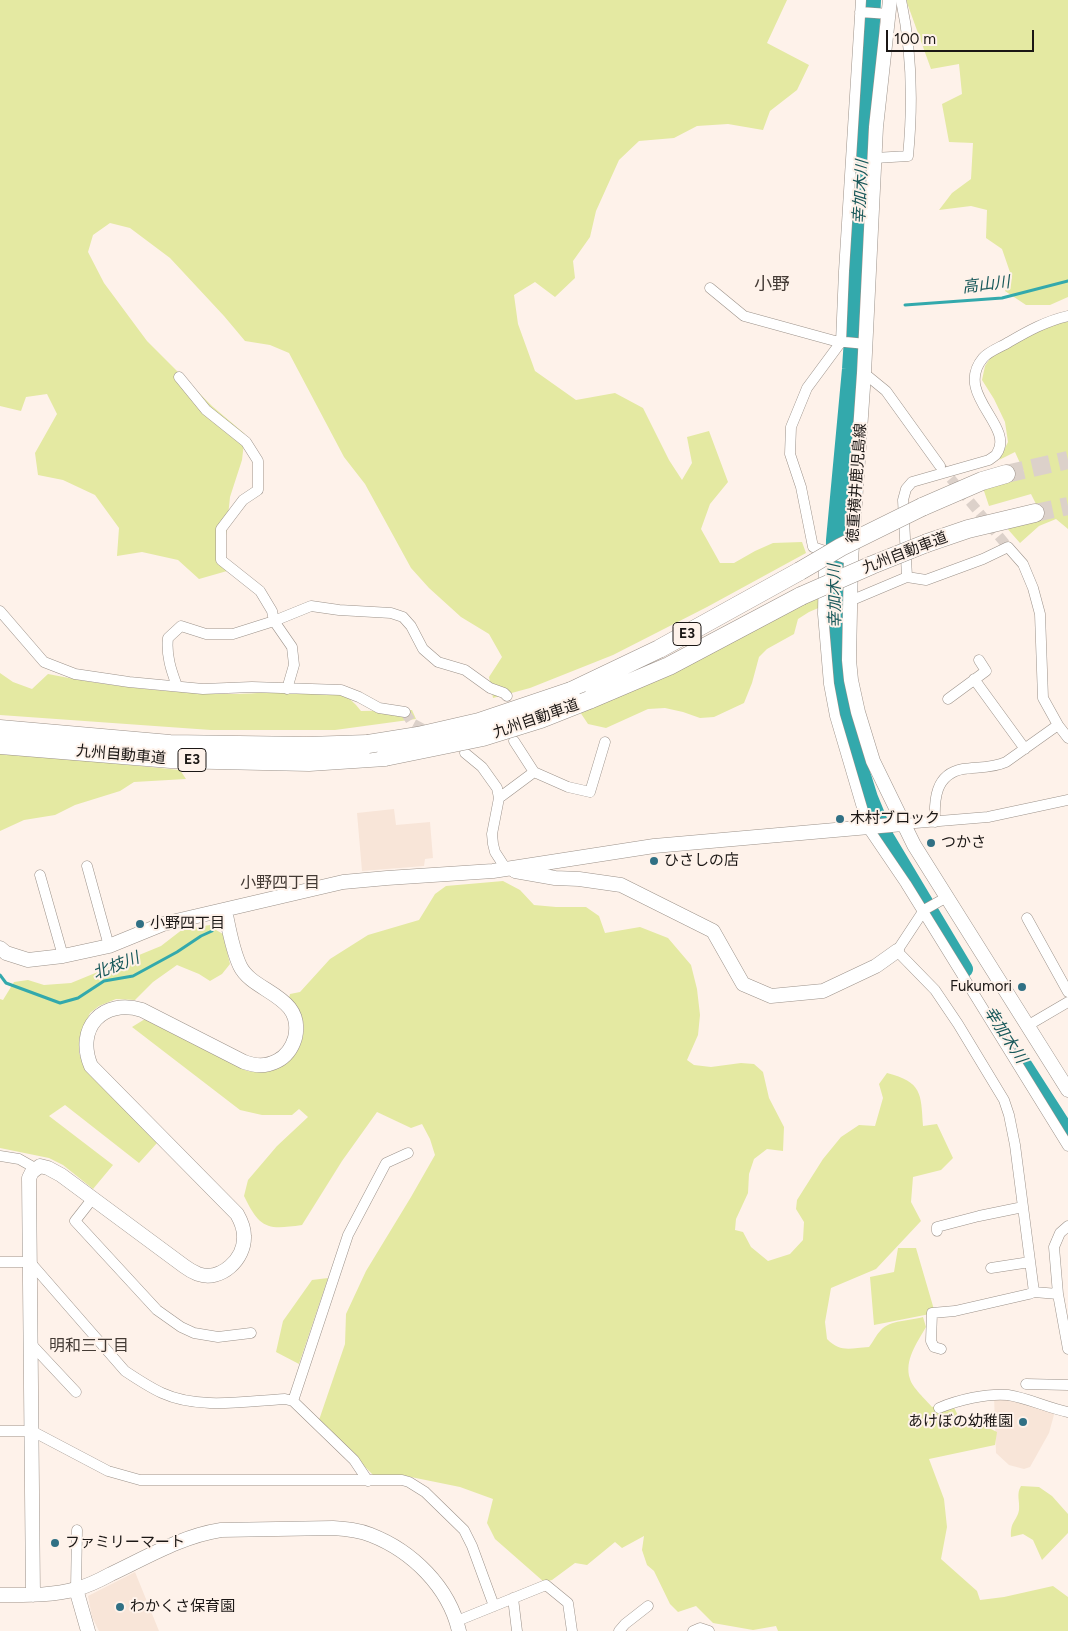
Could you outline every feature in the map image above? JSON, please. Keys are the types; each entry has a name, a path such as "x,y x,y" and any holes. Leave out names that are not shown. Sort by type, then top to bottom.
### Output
{"highway":[{"name":"九州自動車道","path":"0,729 170,744 288,746 368,744 418,736 479,722 571,691 659,650 841,548 922,507 968,487 1006,474"},
{"name":"九州自動車道","path":"0,745 171,759 309,762 385,757 483,737 541,720 669,666 801,596 926,543 968,529 1035,513"}],"street":[{"path":"849,560 813,548 801,488 790,454 791,427 807,388 843,342 844,261 861,0"},
{"path":"875,158 908,156 911,125 910,59 901,0"},
{"path":"860,12 889,7"},
{"name":"徳重横井鹿児島線","path":"889,7 878,102 866,344 849,560 848,660 851,680 858,712 873,761 898,825 942,899 1068,1090"},
{"path":"710,288 744,316 843,342 866,344"},
{"path":"907,577 903,500 906,489 912,482 989,460 997,454 1000,436 976,392 975,379 978,366 984,356 1045,322 1068,316"},
{"path":"864,372 886,391 940,466"},
{"path":"179,377 206,410 246,442 258,461 258,490 243,500 221,529 221,560 260,591 272,611 274,622 292,647 294,664 287,689"},
{"path":"850,601 907,577 926,580 983,559 1008,547 1023,564 1033,588 1040,614 1043,698 1058,726 1068,738"},
{"path":"827,552 823,614 829,684 835,716 872,828 1068,1146"},
{"path":"177,686 170,665 167,643 168,638 181,626 206,634 233,634 274,622 311,606 391,613 403,617 411,626 424,649 438,662 465,670 490,688 504,692 506,696"},
{"path":"0,611 44,662 75,674 129,682 202,689 252,687 341,690 379,708 405,712"},
{"path":"948,699 986,671 979,660"},
{"path":"974,680 1025,749"},
{"path":"934,822 935,795 943,780 949,775 962,769 999,765 1013,758 1058,726"},
{"path":"514,741 534,772 568,787 590,792 605,742"},
{"path":"465,753 482,766 497,788 499,798 492,834 493,844 495,852 506,869 554,878 579,879 621,885 713,931 743,984 771,996 823,991 876,966 897,951 923,911 942,899"},
{"path":"499,798 534,772"},
{"path":"0,948 6,953 28,960 63,956 109,946 163,924 343,882 506,869 654,846 988,817 1068,800"},
{"path":"88,866 109,946"},
{"path":"40,875 63,956"},
{"path":"33,1595 29,1178 35,1168 40,1166 61,1175 184,1266 198,1274 210,1275 219,1273 235,1263 243,1250 244,1233 237,1214 91,1066 87,1055 86,1043 90,1029 98,1016 120,1006 142,1010 244,1062 255,1065 266,1066 290,1052 297,1030 296,1020 287,1004 246,975 241,968 234,952 225,910"},
{"path":"1027,918 1068,992"},
{"path":"897,951 935,990 1004,1100 1015,1145 1034,1292"},
{"path":"1027,1026 1068,1002"},
{"path":"293,1401 348,1235 386,1163 408,1153"},
{"path":"0,1156 19,1159 35,1168"},
{"path":"92,1198 75,1221 157,1310 181,1327 194,1333 218,1337 251,1333"},
{"path":"937,1231 937,1227 1023,1207"},
{"path":"1068,1226 1060,1233 1054,1247 1058,1294 1068,1349"},
{"path":"0,1262 30,1262 126,1371 162,1394 208,1403 285,1399 293,1401 354,1460 368,1481"},
{"path":"991,1268 1030,1262"},
{"path":"941,1349 934,1347 930,1341 932,1313 955,1312 1034,1292 1058,1294"},
{"path":"31,1344 76,1392"},
{"path":"1026,1384 1068,1386"},
{"path":"939,1408 954,1402 997,1395 1010,1396 1068,1412"},
{"path":"0,1431 32,1431 108,1471 140,1480 402,1480 409,1482 425,1492 464,1530 472,1546 494,1606"},
{"path":"0,1595 33,1595 76,1589 94,1583 179,1541 204,1533 251,1530 342,1529 370,1534 390,1543 421,1566 435,1581 447,1599 458,1626 494,1606 546,1585 568,1603 572,1631"},
{"path":"77,1530 76,1589 88,1631"},
{"path":"514,1598 517,1631"},
{"path":"619,1631 648,1606"},
{"path":"693,1631 700,1628 709,1631"}],"shaded area":[{"path":"394,809 396,825 430,822 433,858 425,859 424,866 362,871 357,813"},
{"name":"あけぼの幼稚園","path":"994,1396 1055,1411 1049,1433 1030,1467 1024,1469 1009,1465 996,1453"},
{"name":"わかくさ保育園","path":"135,1572 159,1631 99,1631 92,1617 88,1596"}],"green space":[{"path":"0,0 787,0 767,43 809,65 797,90 770,111 763,130 728,124 697,126 674,138 639,141 619,160 596,211 590,237 573,261 575,278 555,297 535,282 514,295 518,324 535,371 576,400 615,393 643,408 669,460 682,480 692,463 687,437 709,431 728,482 710,504 701,529 720,563 734,563 773,543 802,542 806,553 613,655 530,688 493,698 489,677 502,657 489,634 461,617 429,588 411,568 365,484 344,457 289,353 270,345 245,341 170,258 130,228 110,223 93,235 88,252 104,283 147,341 212,406 245,434 242,460 230,497 225,545 227,571 199,579 178,560 142,552 117,556 119,528 95,495 63,480 38,475 35,453 57,414 47,394 26,397 21,411 0,406"},
{"path":"906,0 1068,0 1068,297 1050,305 1026,305 1005,291 1012,278 1002,249 986,238 987,210 971,206 939,210 952,193 971,179 973,143 949,142 942,104 962,94 959,64 931,69"},
{"path":"1068,316 1068,529 1056,519 1039,526 1020,543 1005,526 1042,516 1031,494 989,506 983,488 1024,472 1015,452 999,460 1008,442 1005,422 982,380 985,366 996,349"},
{"path":"822,595 823,606 798,619 794,634 767,649 759,657 744,703 714,717 700,718 665,708 648,709 606,728 588,724 580,712"},
{"path":"0,673 13,682 32,689 48,674 117,686 188,693 234,694 325,691 344,696 361,711 412,710 416,719 335,730 211,730 0,715"},
{"path":"0,752 180,770 186,779 134,782 120,791 75,805 55,815 24,820 0,831"},
{"path":"503,881 520,890 534,905 586,907 599,916 605,933 640,927 668,938 691,965 697,989 700,1015 698,1035 687,1060 694,1065 711,1067 741,1063 754,1064 763,1072 769,1098 784,1127 783,1151 767,1149 754,1159 749,1174 748,1193 736,1219 735,1230 743,1232 751,1247 768,1261 790,1254 803,1240 804,1222 796,1209 797,1200 823,1159 841,1137 859,1125 875,1126 883,1098 879,1084 887,1073 907,1080 917,1090 920,1097 923,1126 937,1124 953,1158 941,1170 913,1177 911,1202 921,1221 876,1269 831,1288 825,1322 827,1339 841,1348 869,1347 879,1332 890,1324 923,1317 926,1327 915,1345 910,1358 909,1372 913,1386 932,1407 951,1401 961,1422 979,1423 997,1432 995,1445 929,1459 944,1499 947,1527 941,1559 977,1591 980,1600 1004,1597 1053,1586 1068,1597 1068,1631 778,1631 776,1626 753,1630 713,1623 696,1606 678,1612 670,1604 654,1571 647,1565 642,1550 644,1536 622,1548 615,1542 587,1565 575,1563 552,1580 544,1582 495,1539 487,1523 493,1499 460,1487 406,1476 373,1475 319,1420 345,1344 346,1314 366,1271 435,1155 430,1139 422,1124 411,1128 377,1112 342,1161 302,1225 272,1227 266,1225 255,1215 244,1196 248,1180 277,1146 308,1117 299,1109 292,1115 262,1115 240,1110 132,1027 145,1019 247,1071 266,1072 273,1070 287,1063 292,1058 301,1044 303,1036 303,1021 298,1008 289,998 290,994 300,992 330,959 368,935 419,920 435,894 446,886"},
{"path":"210,925 211,930 216,930 223,934 230,964 222,974 210,981 177,965 153,982 135,1000 116,999 99,1006 90,1013 79,1039 79,1053 87,1071 157,1143 139,1163 65,1105 49,1116 113,1165 93,1189 63,1165 49,1158 0,1148 0,999 3,1000 14,982 28,980 44,985 71,983 161,946 183,929"},
{"path":"898,1248 916,1248 935,1313 874,1325 870,1277 894,1272"},
{"path":"328,1278 299,1364 276,1352 283,1321 312,1280"},
{"path":"1021,1486 1039,1487 1052,1496 1068,1514 1068,1533 1042,1560 1033,1540 1023,1534 1011,1537 1013,1524 1019,1510 1018,1495"}],"waterway":[{"name":"幸加木川","path":"872,0 863,185 851,369 835,540 834,610 837,674 842,710 852,744 869,798 885,837 964,969"},
{"name":"高山川","path":"905,305 1002,298 1068,281"},
{"name":"北枝川","path":"0,975 6,983 60,1003 78,998 104,981 133,976 212,931"},
{"name":"幸加木川","path":"1018,1057 1068,1135"}],"tunnel":[{"path":"1006,474 1068,460"},
{"path":"941,467 1008,547"},
{"path":"1035,513 1068,506"},
{"path":"405,712 412,723 429,732"}],"place":[{"name":"木村ブロック","path":"840,819"},
{"name":"つかさ","path":"931,843"},
{"name":"ひさしの店","path":"654,861"},
{"name":"小野四丁目","path":"140,924"},
{"name":"Fukumori","path":"1022,987"},
{"name":"あけぼの幼稚園","path":"1023,1422"},
{"name":"ファミリーマート","path":"55,1543"},
{"name":"わかくさ保育園","path":"120,1607"}],"district":[{"name":"小野","path":"772,285"},
{"name":"小野四丁目","path":"280,883"},
{"name":"明和三丁目","path":"89,1346"}]}
